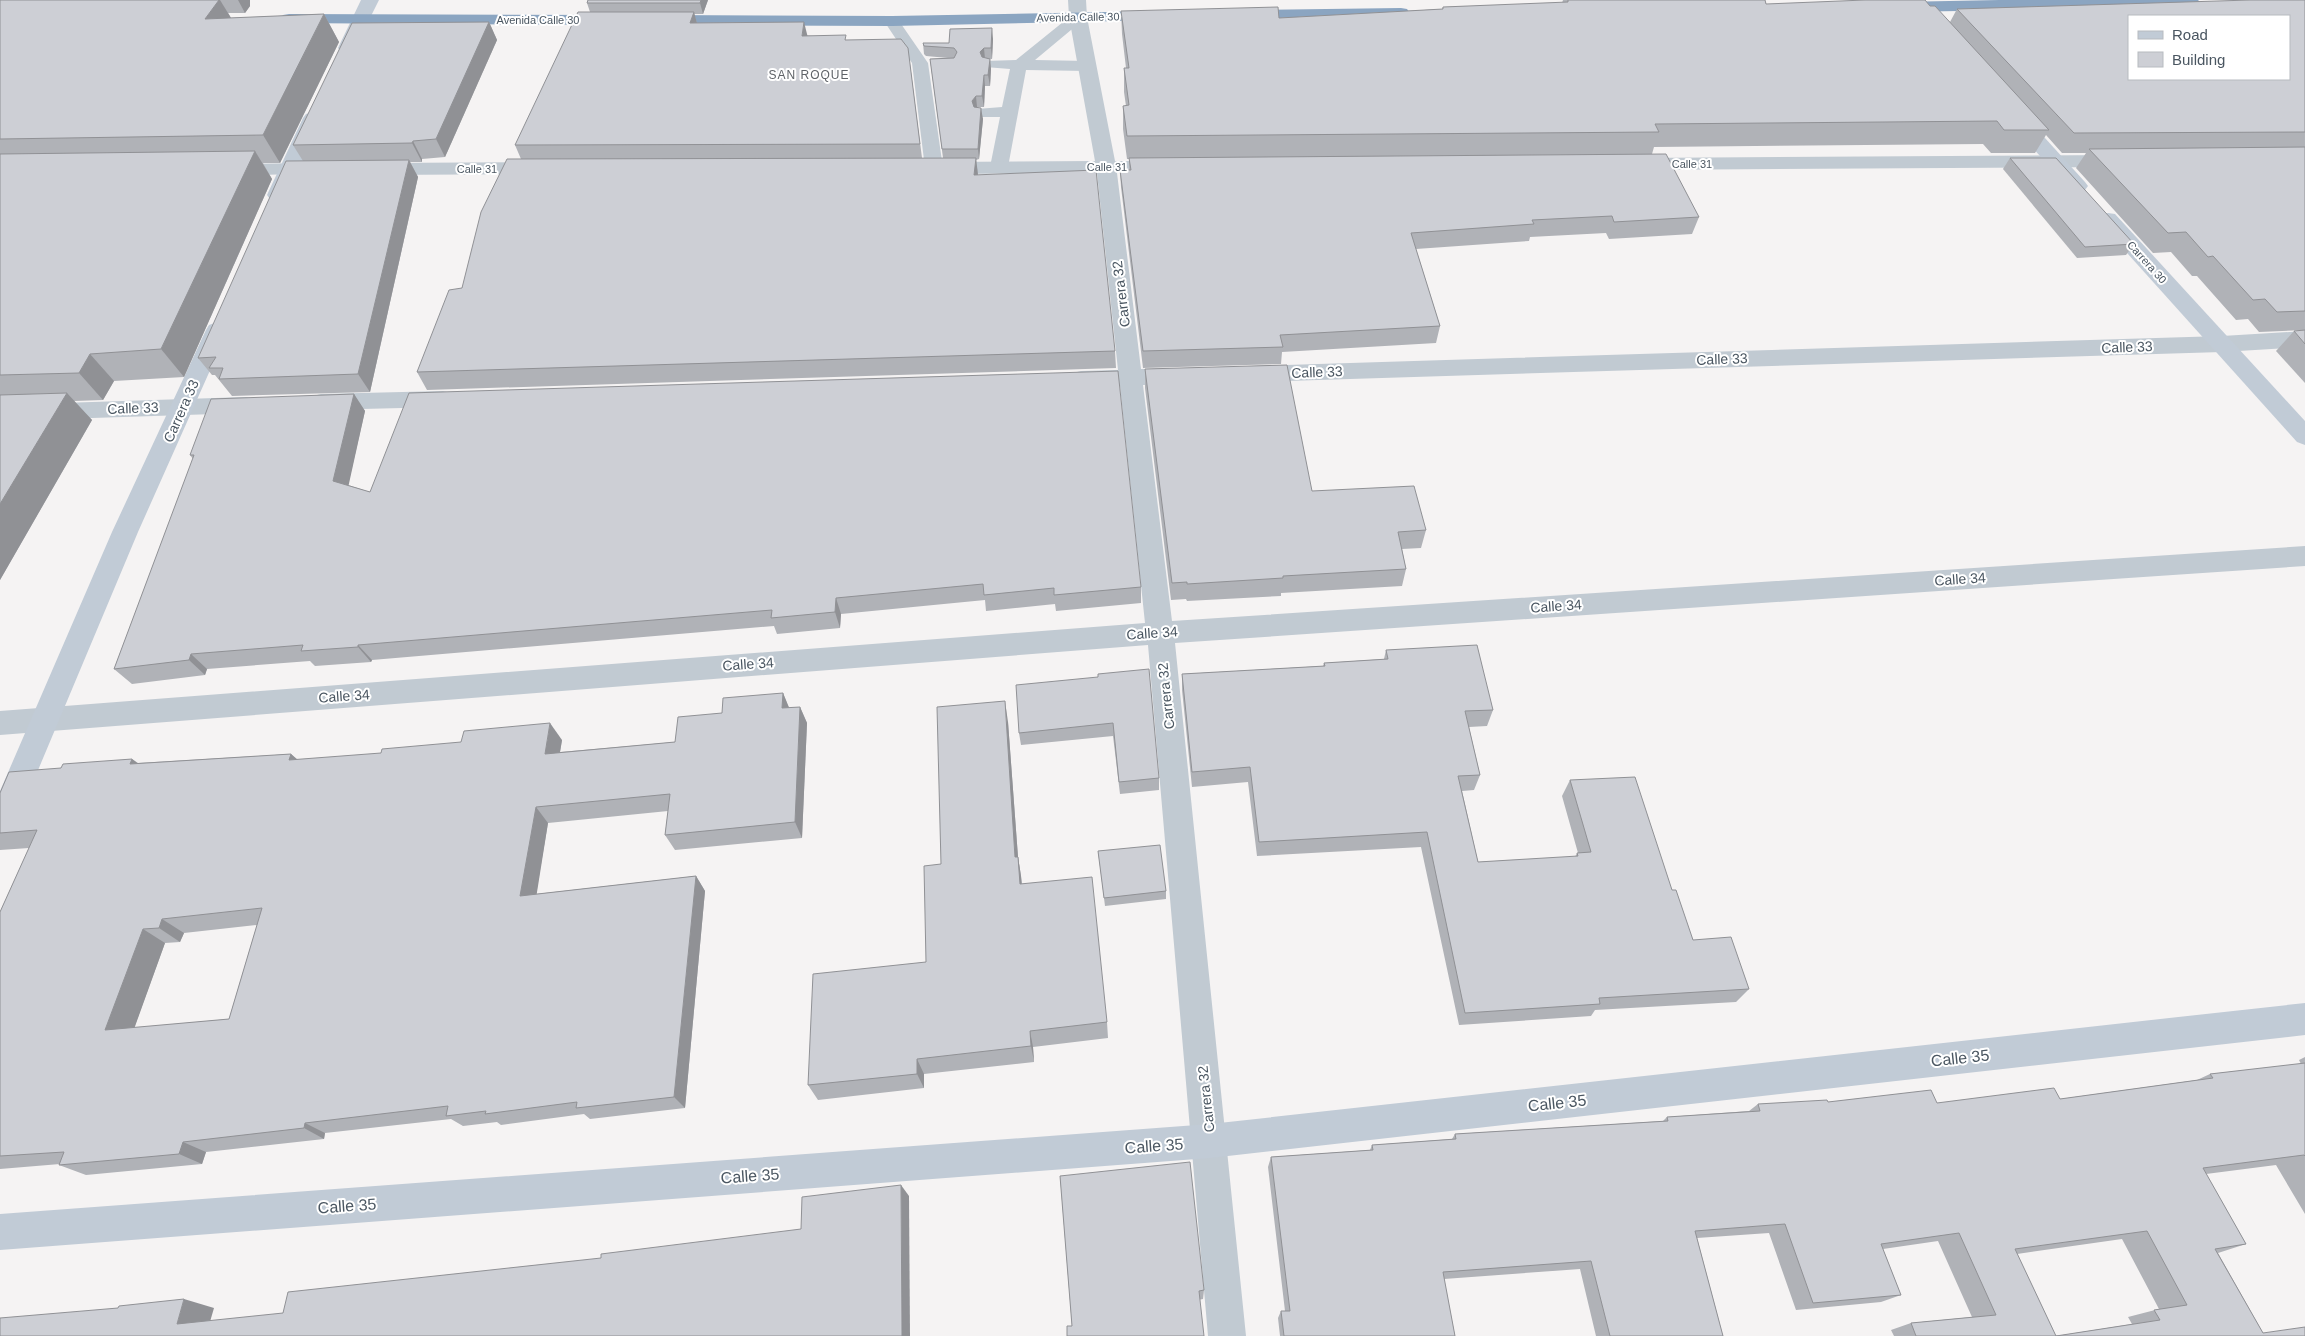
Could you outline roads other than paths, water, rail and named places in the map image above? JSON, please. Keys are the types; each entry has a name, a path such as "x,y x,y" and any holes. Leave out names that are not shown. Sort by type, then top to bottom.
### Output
{"highway":[{"path":"1885,7 1912,3 2208,2"},
{"name":"Avenida Calle 30","path":"646,20 892,21 1078,9 1178,16"},
{"name":"Avenida Calle 30","path":"273,19 365,10 626,20"},
{"path":"1227,15 1417,13"}],"street":[{"path":"1912,3 1930,23"},
{"name":"Carrera 32","path":"1078,9 1106,167 1160,632 1227,1336"},
{"path":"339,63 365,10"},
{"path":"268,215 322,99"},
{"name":"Carrera 30","path":"2003,104 2305,436"},
{"name":"Calle 31","path":"1611,165 2136,161"},
{"name":"Calle 31","path":"925,168 1185,167"},
{"name":"Calle 31","path":"209,170 557,168"},
{"name":"Carrera 33","path":"0,825 125,532 184,407 228,306"},
{"name":"Calle 33","path":"1230,374 2222,344 2305,339"},
{"path":"1061,380 1200,375"},
{"path":"303,403 463,398"},
{"name":"Calle 33","path":"0,413 263,404"},
{"name":"Calle 34","path":"0,723 1160,632 2305,556"},
{"name":"Calle 35","path":"0,1232 1210,1142 2305,1019"}],"lane":[{"path":"999,167 1019,65 1078,9"},
{"path":"892,21 920,63 935,114 925,168"},
{"path":"920,63 939,63"},
{"path":"991,64 1087,66"},
{"path":"983,113 1010,112"}],"district":[{"name":"SAN ROQUE","path":"809,75"}]}
